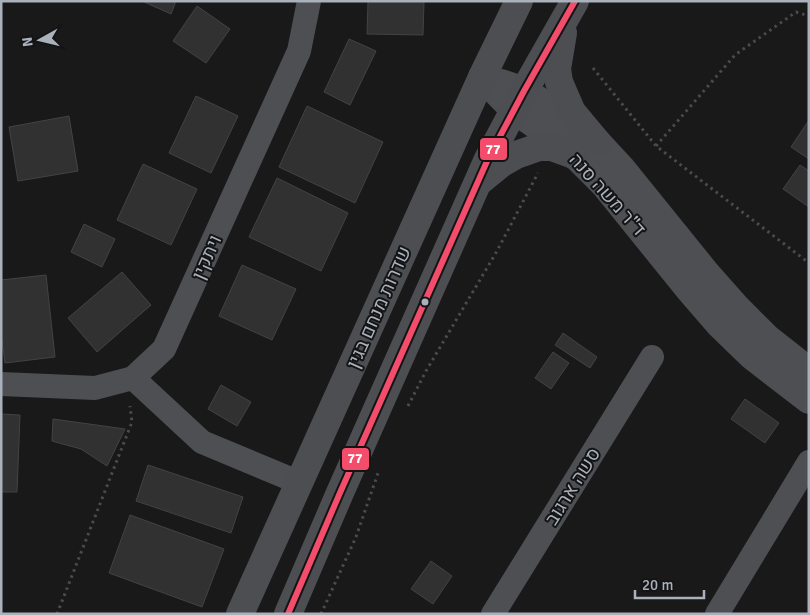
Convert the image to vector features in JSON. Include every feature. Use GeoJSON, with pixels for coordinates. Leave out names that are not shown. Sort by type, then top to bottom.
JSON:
{"type":"FeatureCollection","features":[{"type":"Feature","properties":{"kind":"main road","name":"שדרות מנחם בגין"},"geometry":{"type":"LineString","coordinates":[[240,614],[482,77],[519,1]]}},
{"type":"Feature","properties":{"kind":"main road"},"geometry":{"type":"LineString","coordinates":[[288,614],[477,183],[519,100],[571,8]]}},
{"type":"Feature","properties":{"kind":"main road"},"geometry":{"type":"LineString","coordinates":[[477,183],[502,163],[516,155],[539,147],[586,148],[559,82],[557,69],[560,49],[571,8]]}},
{"type":"Feature","properties":{"kind":"street","name":"ויתקין"},"geometry":{"type":"LineString","coordinates":[[1,384],[95,388],[130,379],[164,349],[299,51],[309,1]]}},
{"type":"Feature","properties":{"kind":"street","name":"ד\"ר משה סנה"},"geometry":{"type":"LineString","coordinates":[[482,77],[519,100],[556,139],[586,148],[604,184],[720,325],[752,356],[807,394]]}},
{"type":"Feature","properties":{"kind":"street","name":"סשה ארגוב"},"geometry":{"type":"LineString","coordinates":[[493,614],[652,357]]}},
{"type":"Feature","properties":{"kind":"street"},"geometry":{"type":"LineString","coordinates":[[130,379],[202,442],[298,482]]}},
{"type":"Feature","properties":{"kind":"street"},"geometry":{"type":"LineString","coordinates":[[717,614],[809,462]]}},
{"type":"Feature","properties":{"kind":"path"},"geometry":{"type":"LineString","coordinates":[[656,146],[735,55],[796,12],[809,16]]}},
{"type":"Feature","properties":{"kind":"path"},"geometry":{"type":"LineString","coordinates":[[593,68],[656,146],[809,262]]}},
{"type":"Feature","properties":{"kind":"path"},"geometry":{"type":"LineString","coordinates":[[408,406],[426,371],[497,251],[542,166]]}},
{"type":"Feature","properties":{"kind":"path"},"geometry":{"type":"LineString","coordinates":[[57,614],[132,422],[130,379]]}},
{"type":"Feature","properties":{"kind":"path"},"geometry":{"type":"LineString","coordinates":[[321,614],[356,537],[380,468]]}},
{"type":"Feature","properties":{"kind":"building"},"geometry":{"type":"Polygon","coordinates":[[[142,1],[176,1],[171,14],[142,1]]]}},
{"type":"Feature","properties":{"kind":"building"},"geometry":{"type":"Polygon","coordinates":[[[368,1],[424,1],[423,35],[367,34],[368,1]]]}},
{"type":"Feature","properties":{"kind":"building"},"geometry":{"type":"Polygon","coordinates":[[[197,6],[230,29],[206,63],[173,41],[197,6]]]}},
{"type":"Feature","properties":{"kind":"building"},"geometry":{"type":"Polygon","coordinates":[[[349,39],[376,51],[350,105],[324,92],[349,39]]]}},
{"type":"Feature","properties":{"kind":"building"},"geometry":{"type":"Polygon","coordinates":[[[196,96],[238,116],[211,173],[169,153],[196,96]]]}},
{"type":"Feature","properties":{"kind":"building"},"geometry":{"type":"Polygon","coordinates":[[[307,106],[383,142],[355,203],[279,167],[307,106]]]}},
{"type":"Feature","properties":{"kind":"building"},"geometry":{"type":"Polygon","coordinates":[[[69,116],[78,171],[18,181],[9,127],[69,116]]]}},
{"type":"Feature","properties":{"kind":"building"},"geometry":{"type":"Polygon","coordinates":[[[809,120],[809,159],[791,147],[809,120]]]}},
{"type":"Feature","properties":{"kind":"building"},"geometry":{"type":"Polygon","coordinates":[[[143,164],[197,189],[171,245],[117,220],[143,164]]]}},
{"type":"Feature","properties":{"kind":"building"},"geometry":{"type":"Polygon","coordinates":[[[800,165],[809,171],[809,207],[783,189],[800,165]]]}},
{"type":"Feature","properties":{"kind":"building"},"geometry":{"type":"Polygon","coordinates":[[[277,178],[348,213],[321,271],[249,237],[277,178]]]}},
{"type":"Feature","properties":{"kind":"building"},"geometry":{"type":"Polygon","coordinates":[[[84,224],[115,239],[102,267],[71,252],[84,224]]]}},
{"type":"Feature","properties":{"kind":"building"},"geometry":{"type":"Polygon","coordinates":[[[242,265],[296,289],[272,340],[219,316],[242,265]]]}},
{"type":"Feature","properties":{"kind":"building"},"geometry":{"type":"Polygon","coordinates":[[[122,272],[151,305],[97,352],[68,318],[122,272]]]}},
{"type":"Feature","properties":{"kind":"building"},"geometry":{"type":"Polygon","coordinates":[[[46,275],[55,357],[5,363],[1,333],[1,280],[46,275]]]}},
{"type":"Feature","properties":{"kind":"building"},"geometry":{"type":"Polygon","coordinates":[[[563,333],[597,357],[590,368],[555,345],[563,333]]]}},
{"type":"Feature","properties":{"kind":"building"},"geometry":{"type":"Polygon","coordinates":[[[553,352],[569,363],[551,389],[535,378],[553,352]]]}},
{"type":"Feature","properties":{"kind":"building"},"geometry":{"type":"Polygon","coordinates":[[[221,385],[251,402],[237,426],[208,409],[221,385]]]}},
{"type":"Feature","properties":{"kind":"building"},"geometry":{"type":"Polygon","coordinates":[[[745,399],[779,423],[765,443],[731,419],[745,399]]]}},
{"type":"Feature","properties":{"kind":"building"},"geometry":{"type":"Polygon","coordinates":[[[1,414],[20,415],[17,492],[1,492],[1,414]]]}},
{"type":"Feature","properties":{"kind":"building"},"geometry":{"type":"Polygon","coordinates":[[[53,419],[125,429],[107,466],[81,449],[52,441],[53,419]]]}},
{"type":"Feature","properties":{"kind":"building"},"geometry":{"type":"Polygon","coordinates":[[[148,465],[243,497],[231,533],[136,501],[148,465]]]}},
{"type":"Feature","properties":{"kind":"building"},"geometry":{"type":"Polygon","coordinates":[[[130,515],[224,549],[202,607],[109,573],[130,515]]]}},
{"type":"Feature","properties":{"kind":"building"},"geometry":{"type":"Polygon","coordinates":[[[431,561],[452,576],[433,604],[411,589],[431,561]]]}},
{"type":"Feature","properties":{"kind":"transit line","name":"77"},"geometry":{"type":"LineString","coordinates":[[288,614],[488,159],[575,1]]}}]}
